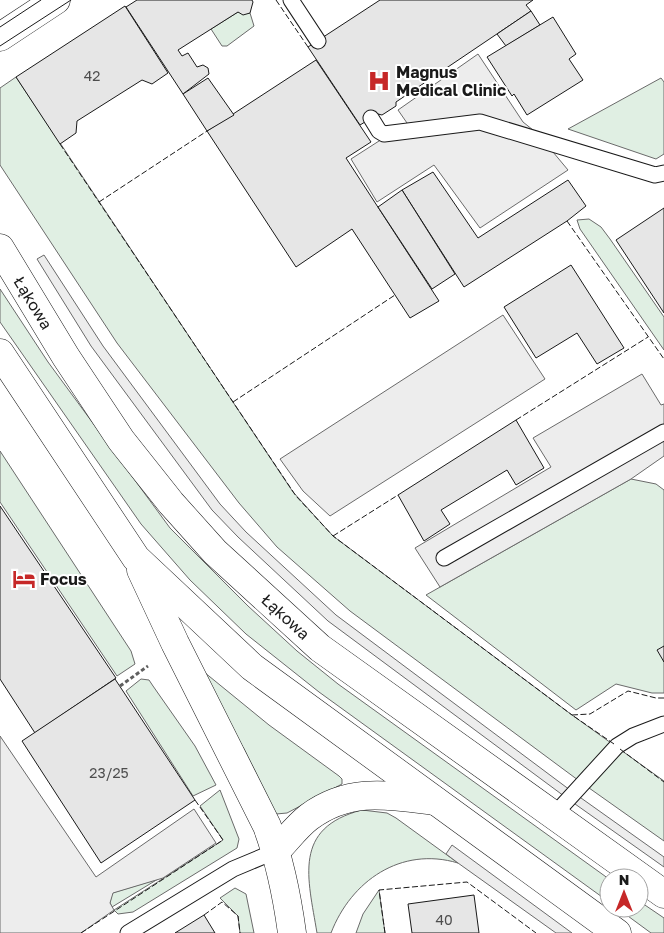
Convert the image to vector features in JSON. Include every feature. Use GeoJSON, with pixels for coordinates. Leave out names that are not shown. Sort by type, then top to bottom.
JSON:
{"type":"FeatureCollection","features":[{"type":"Feature","properties":{"kind":"street"},"geometry":{"type":"LineString","coordinates":[[0,37],[56,0]]}},
{"type":"Feature","properties":{"kind":"street","name":"Łąkowa"},"geometry":{"type":"LineString","coordinates":[[0,248],[66,357],[121,440],[171,503],[215,552],[320,648],[664,894]]}},
{"type":"Feature","properties":{"kind":"street"},"geometry":{"type":"LineString","coordinates":[[0,353],[136,558],[175,644],[267,826],[276,851],[286,890],[292,933]]}},
{"type":"Feature","properties":{"kind":"street"},"geometry":{"type":"LineString","coordinates":[[136,558],[252,667],[617,933]]}},
{"type":"Feature","properties":{"kind":"street"},"geometry":{"type":"LineString","coordinates":[[276,851],[307,818],[341,800],[379,794],[438,801]]}},
{"type":"Feature","properties":{"kind":"lane"},"geometry":{"type":"LineString","coordinates":[[290,0],[318,40]]}},
{"type":"Feature","properties":{"kind":"lane"},"geometry":{"type":"LineString","coordinates":[[371,118],[379,131],[384,134],[480,122],[655,174],[664,172]]}},
{"type":"Feature","properties":{"kind":"lane"},"geometry":{"type":"LineString","coordinates":[[444,558],[664,432]]}},
{"type":"Feature","properties":{"kind":"lane"},"geometry":{"type":"LineString","coordinates":[[553,816],[616,746],[633,736],[664,724]]}},
{"type":"Feature","properties":{"kind":"lane"},"geometry":{"type":"LineString","coordinates":[[128,933],[233,869],[276,851]]}},
{"type":"Feature","properties":{"kind":"path"},"geometry":{"type":"LineString","coordinates":[[120,686],[148,666]]}},
{"type":"Feature","properties":{"kind":"green space"},"geometry":{"type":"Polygon","coordinates":[[[238,12],[250,13],[254,26],[227,46],[222,46],[211,29],[238,12]]]}},
{"type":"Feature","properties":{"kind":"green space"},"geometry":{"type":"Polygon","coordinates":[[[16,77],[293,492],[333,536],[572,715],[664,781],[664,841],[582,783],[350,611],[277,547],[239,503],[117,343],[0,165],[0,88],[16,77]]]}},
{"type":"Feature","properties":{"kind":"green space"},"geometry":{"type":"Polygon","coordinates":[[[661,78],[664,82],[664,154],[656,159],[568,129],[661,78]]]}},
{"type":"Feature","properties":{"kind":"green space"},"geometry":{"type":"Polygon","coordinates":[[[589,219],[601,227],[664,317],[664,350],[580,229],[577,220],[589,219]]]}},
{"type":"Feature","properties":{"kind":"green space"},"geometry":{"type":"Polygon","coordinates":[[[0,289],[48,362],[170,528],[248,606],[297,651],[338,684],[599,872],[599,895],[319,692],[246,634],[190,580],[141,524],[0,322],[0,289]]]}},
{"type":"Feature","properties":{"kind":"green space"},"geometry":{"type":"Polygon","coordinates":[[[0,451],[131,651],[135,664],[117,676],[0,502],[0,451]]]}},
{"type":"Feature","properties":{"kind":"green space"},"geometry":{"type":"Polygon","coordinates":[[[631,479],[656,484],[664,490],[664,693],[652,693],[616,684],[576,710],[426,595],[631,479]]]}},
{"type":"Feature","properties":{"kind":"green space"},"geometry":{"type":"Polygon","coordinates":[[[204,672],[269,725],[339,776],[342,779],[342,784],[287,813],[276,814],[244,749],[200,676],[204,672]]]}},
{"type":"Feature","properties":{"kind":"green space"},"geometry":{"type":"Polygon","coordinates":[[[141,679],[149,680],[195,746],[216,785],[193,796],[126,691],[141,679]]]}},
{"type":"Feature","properties":{"kind":"green space"},"geometry":{"type":"Polygon","coordinates":[[[220,790],[239,839],[237,848],[133,912],[118,914],[114,910],[223,840],[200,806],[220,790]]]}},
{"type":"Feature","properties":{"kind":"green space"},"geometry":{"type":"Polygon","coordinates":[[[362,810],[387,813],[458,863],[437,859],[417,859],[398,864],[381,872],[351,898],[340,914],[331,933],[317,933],[309,875],[310,858],[315,842],[324,829],[340,818],[362,810]]]}},
{"type":"Feature","properties":{"kind":"green space"},"geometry":{"type":"Polygon","coordinates":[[[158,879],[112,907],[110,903],[112,893],[158,879]]]}},
{"type":"Feature","properties":{"kind":"green space"},"geometry":{"type":"Polygon","coordinates":[[[235,888],[246,894],[254,933],[240,933],[238,916],[220,898],[235,888]]]}},
{"type":"Feature","properties":{"kind":"green space"},"geometry":{"type":"Polygon","coordinates":[[[379,890],[385,933],[356,933],[363,914],[379,890]]]}},
{"type":"Feature","properties":{"kind":"green space"},"geometry":{"type":"Polygon","coordinates":[[[649,908],[664,918],[664,933],[651,933],[631,918],[649,918],[649,908]]]}},
{"type":"Feature","properties":{"kind":"shaded area"},"geometry":{"type":"Polygon","coordinates":[[[478,54],[523,122],[538,134],[568,170],[480,228],[434,165],[377,202],[351,159],[407,123],[398,110],[478,54]]]}},
{"type":"Feature","properties":{"kind":"shaded area"},"geometry":{"type":"Polygon","coordinates":[[[44,255],[103,346],[220,504],[246,532],[336,615],[574,793],[664,857],[664,867],[568,799],[328,621],[238,537],[212,510],[91,346],[37,259],[44,255]]]}},
{"type":"Feature","properties":{"kind":"shaded area"},"geometry":{"type":"Polygon","coordinates":[[[503,315],[545,379],[330,516],[303,491],[280,459],[503,315]]]}},
{"type":"Feature","properties":{"kind":"shaded area"},"geometry":{"type":"Polygon","coordinates":[[[642,374],[661,405],[664,404],[664,456],[631,479],[440,587],[415,548],[551,467],[533,438],[642,374]]]}},
{"type":"Feature","properties":{"kind":"shaded area"},"geometry":{"type":"Polygon","coordinates":[[[0,736],[96,877],[194,809],[216,843],[163,878],[113,893],[110,903],[114,910],[81,933],[0,933],[0,736]]]}},
{"type":"Feature","properties":{"kind":"shaded area"},"geometry":{"type":"Polygon","coordinates":[[[452,845],[572,933],[556,933],[458,863],[446,854],[452,845]]]}},
{"type":"Feature","properties":{"kind":"building"},"geometry":{"type":"Polygon","coordinates":[[[137,0],[252,0],[253,2],[250,13],[243,15],[238,12],[178,50],[182,56],[188,53],[197,67],[203,65],[208,68],[209,74],[183,94],[126,7],[137,0]]]}},
{"type":"Feature","properties":{"kind":"building","name":"Magnus Medical Clinic"},"geometry":{"type":"Polygon","coordinates":[[[380,0],[533,0],[526,5],[531,11],[396,102],[396,106],[360,125],[308,47],[380,0]]]}},
{"type":"Feature","properties":{"kind":"building"},"geometry":{"type":"Polygon","coordinates":[[[125,6],[168,73],[152,84],[142,80],[77,121],[76,133],[60,144],[16,77],[125,6]]]}},
{"type":"Feature","properties":{"kind":"building"},"geometry":{"type":"Polygon","coordinates":[[[531,11],[540,25],[506,46],[497,34],[531,11]]]}},
{"type":"Feature","properties":{"kind":"building"},"geometry":{"type":"Polygon","coordinates":[[[553,17],[576,54],[569,59],[583,80],[527,115],[514,94],[512,96],[487,57],[553,17]]]}},
{"type":"Feature","properties":{"kind":"building"},"geometry":{"type":"Polygon","coordinates":[[[316,60],[371,142],[346,158],[439,301],[410,318],[352,229],[296,267],[207,131],[316,60]]]}},
{"type":"Feature","properties":{"kind":"building"},"geometry":{"type":"Polygon","coordinates":[[[208,78],[234,115],[207,131],[183,94],[208,78]]]}},
{"type":"Feature","properties":{"kind":"building"},"geometry":{"type":"Polygon","coordinates":[[[433,172],[478,238],[568,180],[586,206],[567,221],[464,287],[402,190],[433,172]]]}},
{"type":"Feature","properties":{"kind":"building"},"geometry":{"type":"Polygon","coordinates":[[[402,190],[455,274],[432,289],[378,207],[402,190]]]}},
{"type":"Feature","properties":{"kind":"building"},"geometry":{"type":"Polygon","coordinates":[[[664,208],[664,313],[616,240],[664,208]]]}},
{"type":"Feature","properties":{"kind":"building"},"geometry":{"type":"Polygon","coordinates":[[[571,265],[624,348],[597,364],[577,333],[536,358],[504,307],[571,265]]]}},
{"type":"Feature","properties":{"kind":"building"},"geometry":{"type":"Polygon","coordinates":[[[516,420],[544,468],[516,485],[507,470],[441,510],[450,524],[424,541],[398,495],[516,420]]]}},
{"type":"Feature","properties":{"kind":"building","name":"Focus"},"geometry":{"type":"Polygon","coordinates":[[[0,506],[116,678],[35,733],[0,679],[0,506]]]}},
{"type":"Feature","properties":{"kind":"building"},"geometry":{"type":"Polygon","coordinates":[[[664,646],[664,662],[657,650],[664,646]]]}},
{"type":"Feature","properties":{"kind":"building"},"geometry":{"type":"Polygon","coordinates":[[[115,679],[195,800],[101,863],[22,741],[115,679]]]}},
{"type":"Feature","properties":{"kind":"building"},"geometry":{"type":"Polygon","coordinates":[[[474,895],[479,933],[412,933],[408,904],[474,895]]]}},
{"type":"Feature","properties":{"kind":"building"},"geometry":{"type":"Polygon","coordinates":[[[204,915],[215,933],[175,933],[204,915]]]}},
{"type":"Feature","properties":{"kind":"tram line"},"geometry":{"type":"LineString","coordinates":[[0,27],[41,0]]}},
{"type":"Feature","properties":{"kind":"tram line"},"geometry":{"type":"LineString","coordinates":[[0,46],[71,0]]}},
{"type":"Feature","properties":{"kind":"fence"},"geometry":{"type":"LineString","coordinates":[[276,0],[308,47]]}},
{"type":"Feature","properties":{"kind":"fence"},"geometry":{"type":"LineString","coordinates":[[99,202],[207,131]]}},
{"type":"Feature","properties":{"kind":"fence"},"geometry":{"type":"LineString","coordinates":[[60,144],[296,496],[333,536],[572,715]]}},
{"type":"Feature","properties":{"kind":"fence"},"geometry":{"type":"LineString","coordinates":[[567,221],[664,359]]}},
{"type":"Feature","properties":{"kind":"fence"},"geometry":{"type":"LineString","coordinates":[[233,402],[395,295]]}},
{"type":"Feature","properties":{"kind":"fence"},"geometry":{"type":"LineString","coordinates":[[516,420],[648,337]]}},
{"type":"Feature","properties":{"kind":"fence"},"geometry":{"type":"LineString","coordinates":[[333,536],[398,495]]}},
{"type":"Feature","properties":{"kind":"fence"},"geometry":{"type":"LineString","coordinates":[[614,744],[572,715],[590,714],[628,691],[656,698],[664,698]]}},
{"type":"Feature","properties":{"kind":"fence"},"geometry":{"type":"LineString","coordinates":[[620,749],[664,782]]}},
{"type":"Feature","properties":{"kind":"fence"},"geometry":{"type":"LineString","coordinates":[[81,933],[223,840],[195,800]]}},
{"type":"Feature","properties":{"kind":"fence"},"geometry":{"type":"LineString","coordinates":[[385,933],[379,890],[467,882],[536,933]]}},
{"type":"Feature","properties":{"kind":"fence"},"geometry":{"type":"LineString","coordinates":[[204,915],[222,902],[238,916],[240,933]]}},
{"type":"Feature","properties":{"kind":"place","name":"Magnus Medical Clinic"},"geometry":{"type":"Point","coordinates":[379,81]}},
{"type":"Feature","properties":{"kind":"place","name":"Focus"},"geometry":{"type":"Point","coordinates":[24,579]}}]}
